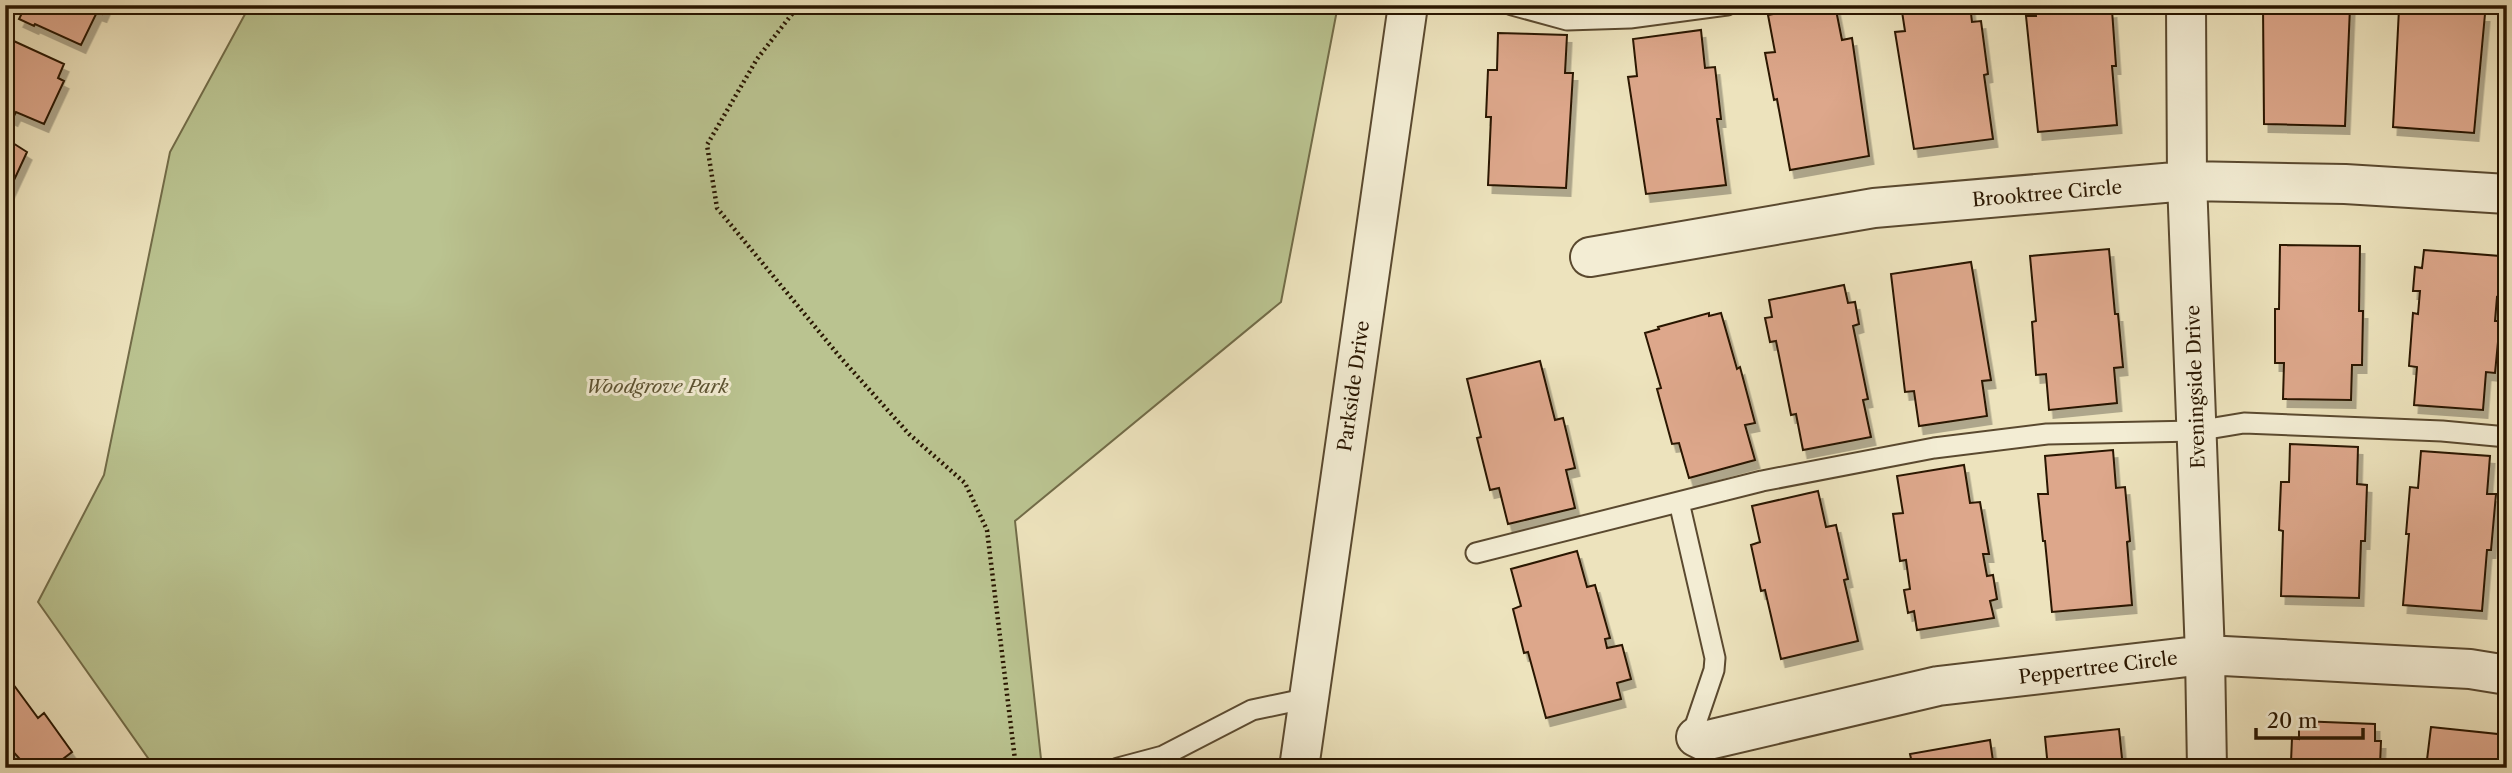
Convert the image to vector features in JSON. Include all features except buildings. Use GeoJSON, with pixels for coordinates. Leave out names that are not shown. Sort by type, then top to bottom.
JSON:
{"type":"FeatureCollection","features":[{"type":"Feature","properties":{"kind":"street","name":"Parkside Drive"},"geometry":{"type":"LineString","coordinates":[[1299,768],[1408,5]]}},
{"type":"Feature","properties":{"kind":"street","name":"Eveningside Drive"},"geometry":{"type":"LineString","coordinates":[[2186,5],[2187,181],[2207,768]]}},
{"type":"Feature","properties":{"kind":"street","name":"Brooktree Circle"},"geometry":{"type":"LineString","coordinates":[[1590,257],[1874,208],[2187,181],[2345,184],[2507,194]]}},
{"type":"Feature","properties":{"kind":"street","name":"Peppertree Circle"},"geometry":{"type":"LineString","coordinates":[[1696,737],[1704,741],[1938,686],[2205,655],[2470,669],[2507,675]]}},
{"type":"Feature","properties":{"kind":"lane"},"geometry":{"type":"LineString","coordinates":[[1512,5],[1567,20],[1630,18],[1727,5]]}},
{"type":"Feature","properties":{"kind":"lane"},"geometry":{"type":"LineString","coordinates":[[1476,553],[1762,481],[1934,448],[2047,433],[2196,430],[2257,423],[2442,431],[2507,437]]}},
{"type":"Feature","properties":{"kind":"lane"},"geometry":{"type":"LineString","coordinates":[[1679,502],[1715,658],[1714,670],[1694,729],[1696,737]]}},
{"type":"Feature","properties":{"kind":"lane"},"geometry":{"type":"LineString","coordinates":[[1118,768],[1163,756],[1252,710],[1308,698]]}},
{"type":"Feature","properties":{"kind":"path"},"geometry":{"type":"LineString","coordinates":[[799,5],[757,59],[707,145],[717,208],[840,358],[900,425],[965,483],[987,530],[1016,768]]}},
{"type":"Feature","properties":{"kind":"green space","name":"Woodgrove Park"},"geometry":{"type":"Polygon","coordinates":[[[250,5],[1338,5],[1281,302],[1015,521],[1042,768],[155,768],[38,602],[104,475],[170,152],[250,5]]]}}]}
